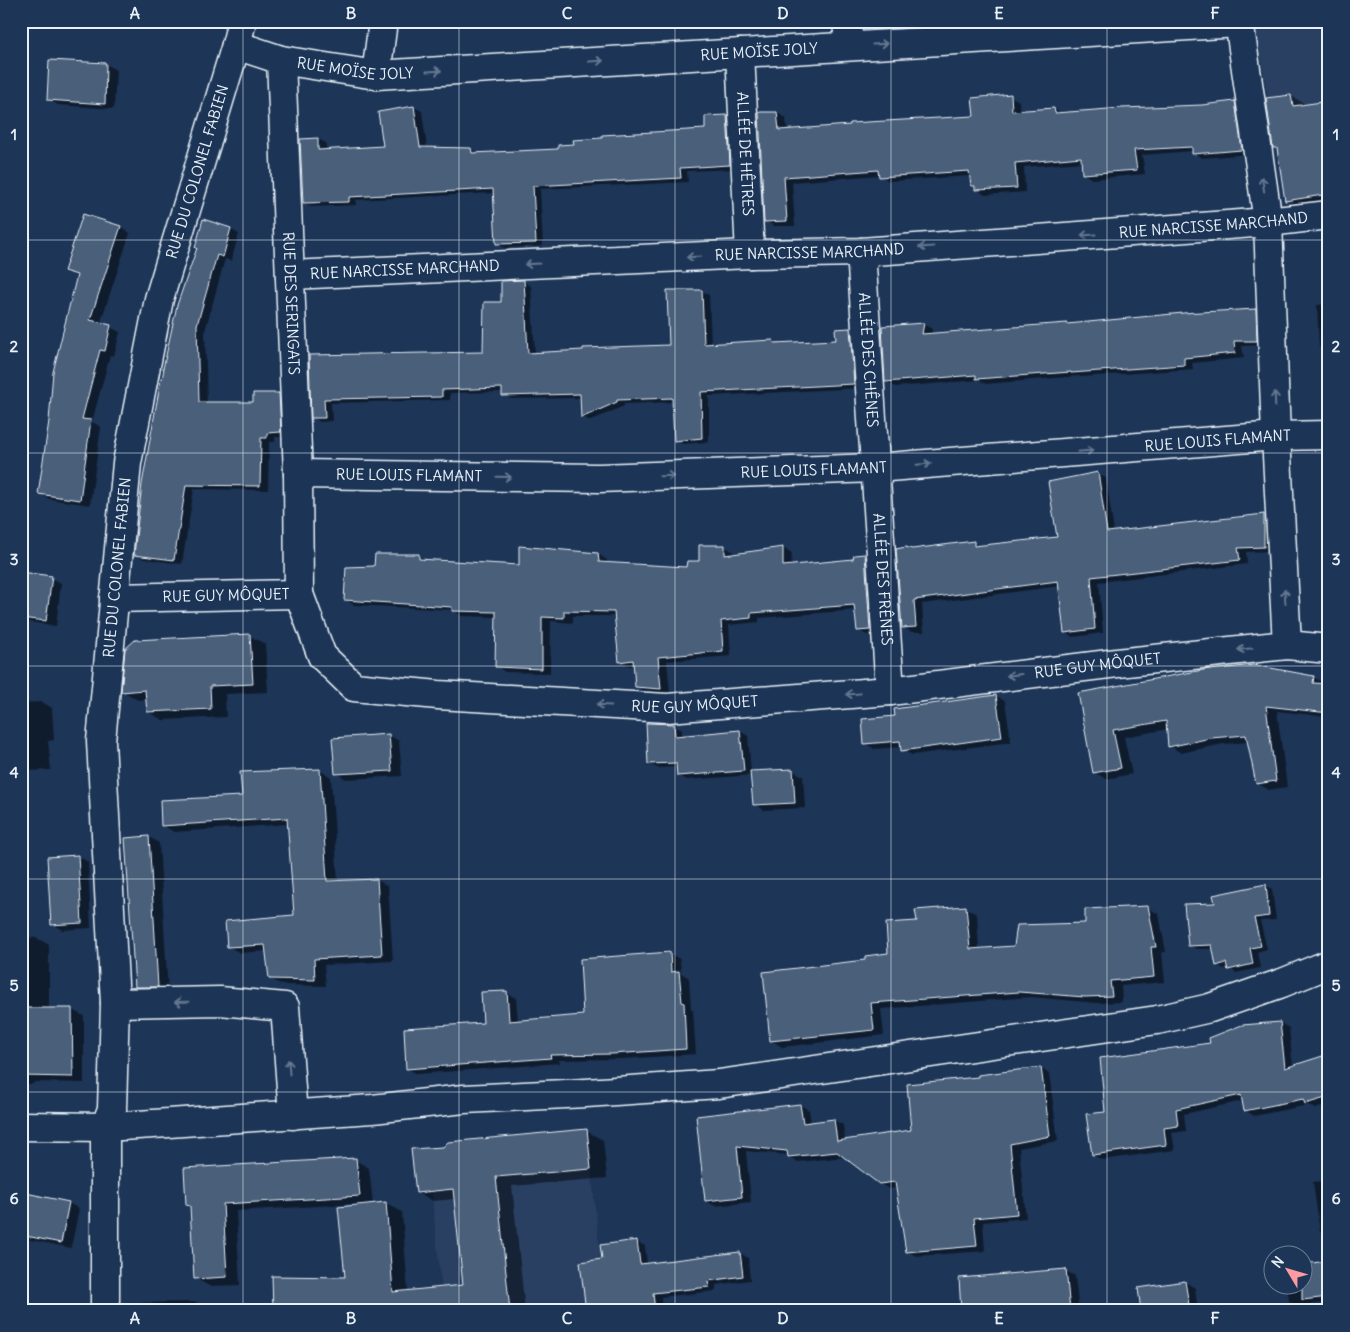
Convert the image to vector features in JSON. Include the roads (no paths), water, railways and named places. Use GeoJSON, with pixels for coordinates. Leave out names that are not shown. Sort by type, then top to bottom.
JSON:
{"type":"FeatureCollection","features":[{"type":"Feature","properties":{"kind":"street"},"geometry":{"type":"LineString","coordinates":[[376,75],[383,21]]}},
{"type":"Feature","properties":{"kind":"street"},"geometry":{"type":"LineString","coordinates":[[1239,22],[1268,222],[1276,436],[1288,644]]}},
{"type":"Feature","properties":{"kind":"street","name":"RUE MOÏSE JOLY"},"geometry":{"type":"LineString","coordinates":[[281,60],[376,75],[740,53],[848,34],[1239,22]]}},
{"type":"Feature","properties":{"kind":"street"},"geometry":{"type":"LineString","coordinates":[[239,33],[281,60]]}},
{"type":"Feature","properties":{"kind":"street","name":"RUE DU COLONEL FABIEN"},"geometry":{"type":"LineString","coordinates":[[105,1311],[105,1127],[112,1108],[115,1003],[101,741],[127,463],[159,299],[239,33]]}},
{"type":"Feature","properties":{"kind":"street","name":"ALLÉE DE HÊTRES"},"geometry":{"type":"LineString","coordinates":[[740,53],[750,254]]}},
{"type":"Feature","properties":{"kind":"street","name":"RUE DES SERINGATS"},"geometry":{"type":"LineString","coordinates":[[281,60],[298,474],[299,594]]}},
{"type":"Feature","properties":{"kind":"street","name":"RUE NARCISSE MARCHAND"},"geometry":{"type":"LineString","coordinates":[[290,275],[750,254],[861,252],[1268,222],[1329,214]]}},
{"type":"Feature","properties":{"kind":"street","name":"ALLÉE DES CHÊNES"},"geometry":{"type":"LineString","coordinates":[[861,252],[876,468]]}},
{"type":"Feature","properties":{"kind":"street","name":"RUE LOUIS FLAMANT"},"geometry":{"type":"LineString","coordinates":[[298,474],[599,478],[876,468],[1276,436],[1329,435]]}},
{"type":"Feature","properties":{"kind":"street","name":"ALLÉE DES FRÊNES"},"geometry":{"type":"LineString","coordinates":[[876,468],[890,691]]}},
{"type":"Feature","properties":{"kind":"street","name":"RUE GUY MÔQUET"},"geometry":{"type":"LineString","coordinates":[[114,598],[299,594],[322,656],[354,686],[438,695],[667,708],[890,691],[1288,644],[1329,649]]}},
{"type":"Feature","properties":{"kind":"street"},"geometry":{"type":"LineString","coordinates":[[21,1126],[105,1127],[372,1109],[464,1099],[719,1084],[1157,1020],[1210,1008],[1282,983],[1329,964]]}},
{"type":"Feature","properties":{"kind":"street"},"geometry":{"type":"LineString","coordinates":[[115,1003],[220,1001],[285,1008],[293,1115]]}}]}
